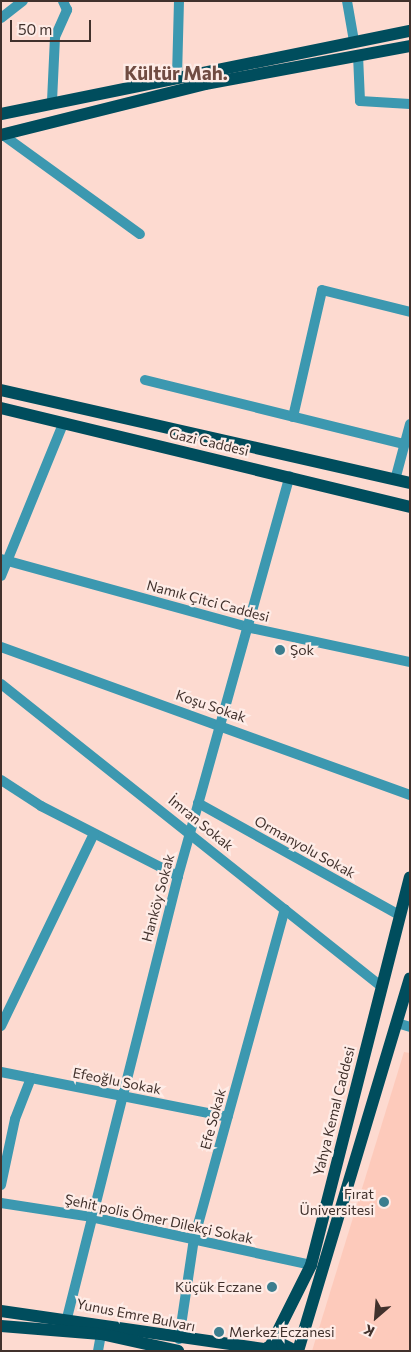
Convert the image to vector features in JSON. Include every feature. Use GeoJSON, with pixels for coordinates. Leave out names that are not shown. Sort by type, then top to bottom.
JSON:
{"type":"FeatureCollection","features":[{"type":"Feature","properties":{"kind":"main road"},"geometry":{"type":"LineString","coordinates":[[1,114],[52,101],[410,31]]}},
{"type":"Feature","properties":{"kind":"main road"},"geometry":{"type":"LineString","coordinates":[[2,135],[205,84],[410,46]]}},
{"type":"Feature","properties":{"kind":"main road","name":"Gazi Caddesi"},"geometry":{"type":"LineString","coordinates":[[1,390],[410,483]]}},
{"type":"Feature","properties":{"kind":"main road","name":"Gazi Caddesi"},"geometry":{"type":"LineString","coordinates":[[1,408],[290,476],[410,507]]}},
{"type":"Feature","properties":{"kind":"main road","name":"Yahya Kemal Caddesi"},"geometry":{"type":"LineString","coordinates":[[267,1348],[311,1265],[410,877]]}},
{"type":"Feature","properties":{"kind":"main road"},"geometry":{"type":"LineString","coordinates":[[297,1351],[397,1023],[405,1008],[410,978]]}},
{"type":"Feature","properties":{"kind":"main road","name":"Yunus Emre Bulvarı"},"geometry":{"type":"LineString","coordinates":[[1,1311],[178,1345]]}},
{"type":"Feature","properties":{"kind":"main road","name":"Yunus Emre Bulvarı"},"geometry":{"type":"LineString","coordinates":[[1,1326],[66,1324],[101,1334],[178,1345],[267,1348],[282,1344],[297,1351]]}},
{"type":"Feature","properties":{"kind":"street"},"geometry":{"type":"LineString","coordinates":[[1,18],[22,1]]}},
{"type":"Feature","properties":{"kind":"street"},"geometry":{"type":"LineString","coordinates":[[52,101],[55,37],[67,10],[63,1]]}},
{"type":"Feature","properties":{"kind":"street"},"geometry":{"type":"LineString","coordinates":[[177,77],[179,1]]}},
{"type":"Feature","properties":{"kind":"street"},"geometry":{"type":"LineString","coordinates":[[346,1],[354,41]]}},
{"type":"Feature","properties":{"kind":"street"},"geometry":{"type":"LineString","coordinates":[[358,55],[360,101],[410,104]]}},
{"type":"Feature","properties":{"kind":"street"},"geometry":{"type":"LineString","coordinates":[[2,135],[140,234]]}},
{"type":"Feature","properties":{"kind":"street"},"geometry":{"type":"LineString","coordinates":[[293,417],[322,290],[410,312]]}},
{"type":"Feature","properties":{"kind":"street"},"geometry":{"type":"LineString","coordinates":[[145,380],[404,444]]}},
{"type":"Feature","properties":{"kind":"street"},"geometry":{"type":"LineString","coordinates":[[1,576],[4,560],[63,424]]}},
{"type":"Feature","properties":{"kind":"street"},"geometry":{"type":"LineString","coordinates":[[395,480],[410,424]]}},
{"type":"Feature","properties":{"kind":"street","name":"Hanköy Sokak"},"geometry":{"type":"LineString","coordinates":[[66,1324],[121,1095],[178,876],[220,724],[251,628],[290,476]]}},
{"type":"Feature","properties":{"kind":"street","name":"Namık Çitci Caddesi"},"geometry":{"type":"LineString","coordinates":[[4,560],[251,628],[410,662]]}},
{"type":"Feature","properties":{"kind":"street","name":"Koşu Sokak"},"geometry":{"type":"LineString","coordinates":[[1,647],[220,724],[410,795]]}},
{"type":"Feature","properties":{"kind":"street","name":"İmran Sokak"},"geometry":{"type":"LineString","coordinates":[[1,684],[190,831],[381,986]]}},
{"type":"Feature","properties":{"kind":"street"},"geometry":{"type":"LineString","coordinates":[[1,780],[94,834],[178,876]]}},
{"type":"Feature","properties":{"kind":"street","name":"Ormanyolu Sokak"},"geometry":{"type":"LineString","coordinates":[[198,802],[399,915]]}},
{"type":"Feature","properties":{"kind":"street"},"geometry":{"type":"LineString","coordinates":[[1,1026],[94,834]]}},
{"type":"Feature","properties":{"kind":"street","name":"Efe Sokak"},"geometry":{"type":"LineString","coordinates":[[178,1345],[194,1239],[285,908]]}},
{"type":"Feature","properties":{"kind":"street"},"geometry":{"type":"LineString","coordinates":[[397,1023],[410,1027]]}},
{"type":"Feature","properties":{"kind":"street","name":"Efeoğlu Sokak"},"geometry":{"type":"LineString","coordinates":[[1,1072],[228,1117]]}},
{"type":"Feature","properties":{"kind":"street"},"geometry":{"type":"LineString","coordinates":[[1,1185],[13,1127],[31,1078]]}},
{"type":"Feature","properties":{"kind":"street","name":"Şehit polis Ömer Dilekçi Sokak"},"geometry":{"type":"LineString","coordinates":[[1,1203],[91,1217],[311,1265]]}},
{"type":"Feature","properties":{"kind":"street"},"geometry":{"type":"LineString","coordinates":[[98,1351],[101,1334]]}},
{"type":"Feature","properties":{"kind":"shaded area","name":"Fırat Üniversitesi"},"geometry":{"type":"Polygon","coordinates":[[[404,1052],[410,1053],[410,1351],[312,1351],[404,1052]]]}},
{"type":"Feature","properties":{"kind":"place","name":"Şok"},"geometry":{"type":"Point","coordinates":[280,650]}},
{"type":"Feature","properties":{"kind":"place","name":"Fırat Üniversitesi"},"geometry":{"type":"Point","coordinates":[384,1202]}},
{"type":"Feature","properties":{"kind":"place","name":"Küçük Eczane"},"geometry":{"type":"Point","coordinates":[272,1287]}},
{"type":"Feature","properties":{"kind":"place","name":"Merkez Eczanesi"},"geometry":{"type":"Point","coordinates":[219,1332]}},
{"type":"Feature","properties":{"kind":"district","name":"Kültür Mah."},"geometry":{"type":"Point","coordinates":[176,73]}}]}
